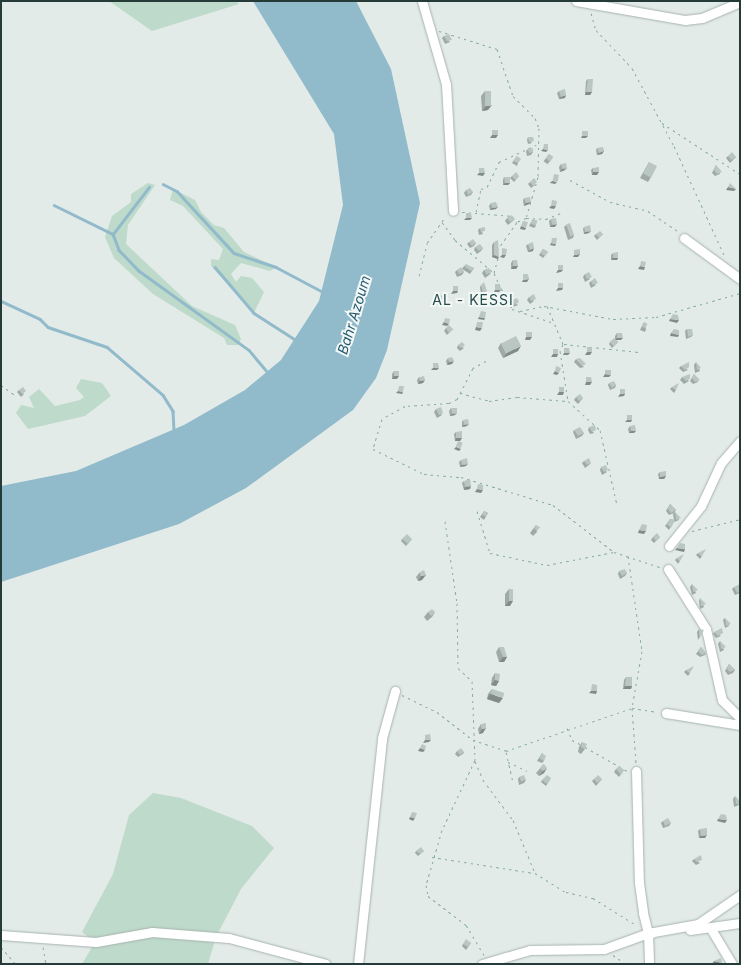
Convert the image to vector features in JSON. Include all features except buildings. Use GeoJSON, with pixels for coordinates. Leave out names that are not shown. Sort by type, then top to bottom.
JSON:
{"type":"FeatureCollection","features":[{"type":"Feature","properties":{"kind":"street"},"geometry":{"type":"LineString","coordinates":[[422,1],[446,84],[453,211]]}},
{"type":"Feature","properties":{"kind":"street"},"geometry":{"type":"LineString","coordinates":[[579,2],[686,20],[702,18],[740,2]]}},
{"type":"Feature","properties":{"kind":"street"},"geometry":{"type":"LineString","coordinates":[[684,238],[736,276]]}},
{"type":"Feature","properties":{"kind":"street"},"geometry":{"type":"LineString","coordinates":[[669,546],[680,535],[701,506],[721,463],[740,441]]}},
{"type":"Feature","properties":{"kind":"street"},"geometry":{"type":"LineString","coordinates":[[668,569],[706,629],[722,700],[740,718]]}},
{"type":"Feature","properties":{"kind":"street"},"geometry":{"type":"LineString","coordinates":[[358,964],[382,738],[395,691]]}},
{"type":"Feature","properties":{"kind":"street"},"geometry":{"type":"LineString","coordinates":[[666,714],[740,726]]}},
{"type":"Feature","properties":{"kind":"street"},"geometry":{"type":"LineString","coordinates":[[636,771],[638,864],[648,933],[649,964]]}},
{"type":"Feature","properties":{"kind":"street"},"geometry":{"type":"LineString","coordinates":[[485,962],[530,950],[604,949],[648,933],[698,924],[740,895]]}},
{"type":"Feature","properties":{"kind":"street"},"geometry":{"type":"LineString","coordinates":[[648,933],[711,929],[740,923]]}},
{"type":"Feature","properties":{"kind":"street"},"geometry":{"type":"LineString","coordinates":[[711,929],[732,964]]}},
{"type":"Feature","properties":{"kind":"street"},"geometry":{"type":"LineString","coordinates":[[1,935],[96,942],[152,932],[229,938],[326,964]]}},
{"type":"Feature","properties":{"kind":"path"},"geometry":{"type":"LineString","coordinates":[[579,2],[596,30],[632,68],[662,123],[736,276]]}},
{"type":"Feature","properties":{"kind":"path"},"geometry":{"type":"LineString","coordinates":[[428,24],[497,49],[513,96],[535,118],[538,177],[526,218]]}},
{"type":"Feature","properties":{"kind":"path"},"geometry":{"type":"LineString","coordinates":[[662,123],[690,137],[740,174]]}},
{"type":"Feature","properties":{"kind":"path"},"geometry":{"type":"LineString","coordinates":[[476,213],[481,189],[487,187],[499,162],[536,145]]}},
{"type":"Feature","properties":{"kind":"path"},"geometry":{"type":"LineString","coordinates":[[570,180],[610,202],[648,211],[672,224],[684,238]]}},
{"type":"Feature","properties":{"kind":"path"},"geometry":{"type":"LineString","coordinates":[[419,276],[427,243],[442,220],[453,211],[512,216],[517,222]]}},
{"type":"Feature","properties":{"kind":"path"},"geometry":{"type":"LineString","coordinates":[[494,274],[498,248],[517,222],[526,218],[546,218],[563,212]]}},
{"type":"Feature","properties":{"kind":"path"},"geometry":{"type":"LineString","coordinates":[[442,220],[455,240],[494,274],[508,305],[519,311],[551,322]]}},
{"type":"Feature","properties":{"kind":"path"},"geometry":{"type":"LineString","coordinates":[[519,311],[547,306],[613,320],[656,317],[740,293]]}},
{"type":"Feature","properties":{"kind":"path"},"geometry":{"type":"LineString","coordinates":[[547,306],[551,322],[563,344]]}},
{"type":"Feature","properties":{"kind":"path"},"geometry":{"type":"LineString","coordinates":[[563,344],[639,352]]}},
{"type":"Feature","properties":{"kind":"path"},"geometry":{"type":"LineString","coordinates":[[563,344],[560,351],[568,401]]}},
{"type":"Feature","properties":{"kind":"path"},"geometry":{"type":"LineString","coordinates":[[486,361],[473,368],[460,393],[449,403],[405,406],[382,419],[373,449],[424,474],[462,477],[559,510],[614,552],[668,569]]}},
{"type":"Feature","properties":{"kind":"path"},"geometry":{"type":"LineString","coordinates":[[1,385],[16,396]]}},
{"type":"Feature","properties":{"kind":"path"},"geometry":{"type":"LineString","coordinates":[[460,393],[489,401],[517,397],[568,401],[600,430],[617,505]]}},
{"type":"Feature","properties":{"kind":"path"},"geometry":{"type":"LineString","coordinates":[[477,511],[490,554],[547,565],[614,552]]}},
{"type":"Feature","properties":{"kind":"path"},"geometry":{"type":"LineString","coordinates":[[680,535],[740,519]]}},
{"type":"Feature","properties":{"kind":"path"},"geometry":{"type":"LineString","coordinates":[[445,521],[457,603],[458,668],[472,681],[475,760],[483,780],[513,820],[535,873]]}},
{"type":"Feature","properties":{"kind":"path"},"geometry":{"type":"LineString","coordinates":[[567,728],[572,740],[628,772],[636,771],[637,729],[632,708],[642,651],[628,556]]}},
{"type":"Feature","properties":{"kind":"path"},"geometry":{"type":"LineString","coordinates":[[395,691],[437,712],[473,740],[506,751],[567,728],[632,708],[666,714]]}},
{"type":"Feature","properties":{"kind":"path"},"geometry":{"type":"LineString","coordinates":[[506,751],[513,783]]}},
{"type":"Feature","properties":{"kind":"path"},"geometry":{"type":"LineString","coordinates":[[475,760],[432,857],[428,896],[466,925],[485,962]]}},
{"type":"Feature","properties":{"kind":"path"},"geometry":{"type":"LineString","coordinates":[[507,761],[527,771]]}},
{"type":"Feature","properties":{"kind":"path"},"geometry":{"type":"LineString","coordinates":[[432,857],[535,873],[566,892],[593,898],[648,933]]}},
{"type":"Feature","properties":{"kind":"path"},"geometry":{"type":"LineString","coordinates":[[41,938],[46,964]]}},
{"type":"Feature","properties":{"kind":"path"},"geometry":{"type":"LineString","coordinates":[[1,947],[16,964]]}},
{"type":"Feature","properties":{"kind":"path"},"geometry":{"type":"LineString","coordinates":[[604,949],[626,964]]}},
{"type":"Feature","properties":{"kind":"path"},"geometry":{"type":"LineString","coordinates":[[11,964],[13,960]]}},
{"type":"Feature","properties":{"kind":"green space"},"geometry":{"type":"Polygon","coordinates":[[[109,1],[236,1],[239,4],[152,31],[109,1]]]}},
{"type":"Feature","properties":{"kind":"green space"},"geometry":{"type":"Polygon","coordinates":[[[148,183],[155,185],[128,225],[126,244],[192,306],[235,325],[241,339],[238,345],[227,345],[224,338],[153,294],[114,258],[105,237],[112,216],[131,202],[131,194],[148,183]]]}},
{"type":"Feature","properties":{"kind":"green space"},"geometry":{"type":"Polygon","coordinates":[[[173,189],[195,200],[201,212],[214,225],[224,228],[244,252],[276,267],[270,271],[241,263],[231,274],[236,282],[241,276],[252,278],[264,292],[254,313],[211,266],[211,259],[219,260],[223,249],[183,206],[170,200],[173,189]]]}},
{"type":"Feature","properties":{"kind":"green space"},"geometry":{"type":"Polygon","coordinates":[[[81,379],[102,383],[111,396],[85,416],[28,429],[16,413],[21,405],[34,408],[29,397],[39,389],[55,406],[80,400],[84,397],[76,388],[81,379]]]}},
{"type":"Feature","properties":{"kind":"green space"},"geometry":{"type":"Polygon","coordinates":[[[153,793],[181,798],[252,826],[274,848],[241,889],[216,937],[208,964],[82,964],[95,942],[82,932],[113,874],[129,815],[153,793]]]}},
{"type":"Feature","properties":{"kind":"water","name":"Bahr Azoum"},"geometry":{"type":"Polygon","coordinates":[[[253,1],[356,1],[391,69],[420,203],[387,350],[376,378],[353,410],[246,488],[179,524],[1,582],[1,486],[76,471],[184,425],[245,390],[281,360],[319,301],[343,205],[334,134],[253,1]]]}},
{"type":"Feature","properties":{"kind":"waterway"},"geometry":{"type":"LineString","coordinates":[[163,184],[177,191],[234,253],[276,267],[325,293]]}},
{"type":"Feature","properties":{"kind":"waterway"},"geometry":{"type":"LineString","coordinates":[[113,234],[149,187]]}},
{"type":"Feature","properties":{"kind":"waterway"},"geometry":{"type":"LineString","coordinates":[[54,205],[113,234],[119,250],[138,270],[249,350],[269,374]]}},
{"type":"Feature","properties":{"kind":"waterway"},"geometry":{"type":"LineString","coordinates":[[215,267],[254,313],[299,342]]}},
{"type":"Feature","properties":{"kind":"waterway"},"geometry":{"type":"LineString","coordinates":[[1,301],[40,319],[48,327],[107,347],[163,395],[173,411],[174,432]]}},
{"type":"Feature","properties":{"kind":"district","name":"AL - KESSI"},"geometry":{"type":"Point","coordinates":[473,300]}}]}
